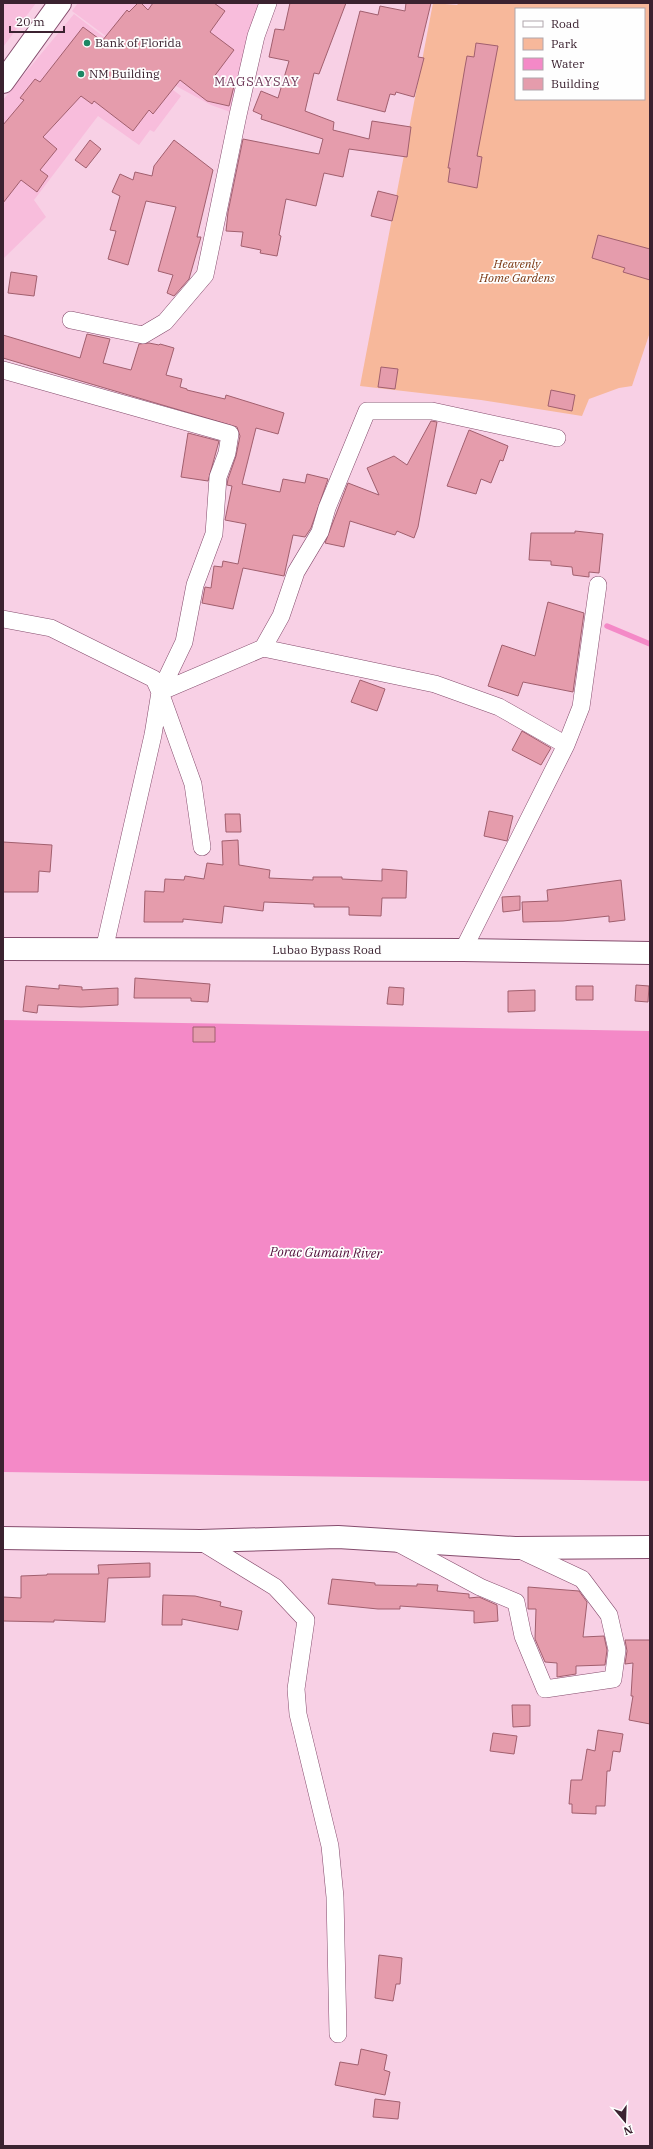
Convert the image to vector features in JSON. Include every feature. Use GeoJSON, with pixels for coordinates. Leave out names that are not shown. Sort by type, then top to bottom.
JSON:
{"type":"FeatureCollection","features":[{"type":"Feature","properties":{"kind":"main road"},"geometry":{"type":"LineString","coordinates":[[3,82],[60,3]]}},
{"type":"Feature","properties":{"kind":"main road","name":"Lubao Bypass Road"},"geometry":{"type":"LineString","coordinates":[[3,949],[463,950],[650,953]]}},
{"type":"Feature","properties":{"kind":"main road"},"geometry":{"type":"LineString","coordinates":[[3,1538],[200,1540],[338,1537],[396,1542],[515,1548],[650,1547]]}},
{"type":"Feature","properties":{"kind":"street"},"geometry":{"type":"LineString","coordinates":[[71,320],[143,335],[165,322],[205,275],[241,100],[256,36],[268,3]]}},
{"type":"Feature","properties":{"kind":"street"},"geometry":{"type":"LineString","coordinates":[[3,370],[230,434],[228,453],[218,477],[214,534],[195,585],[184,642],[160,692],[153,735],[104,950]]}},
{"type":"Feature","properties":{"kind":"street"},"geometry":{"type":"LineString","coordinates":[[263,648],[281,616],[296,572],[320,532],[326,508],[367,411],[432,411],[557,438]]}},
{"type":"Feature","properties":{"kind":"street"},"geometry":{"type":"LineString","coordinates":[[463,950],[566,745],[581,707],[598,585]]}},
{"type":"Feature","properties":{"kind":"street"},"geometry":{"type":"LineString","coordinates":[[3,619],[51,628],[154,679],[193,784],[202,847]]}},
{"type":"Feature","properties":{"kind":"street"},"geometry":{"type":"LineString","coordinates":[[160,692],[263,648],[435,684],[499,707],[566,745]]}},
{"type":"Feature","properties":{"kind":"street"},"geometry":{"type":"LineString","coordinates":[[200,1540],[275,1587],[306,1620],[296,1689],[298,1714],[330,1846],[335,1897],[338,2034]]}},
{"type":"Feature","properties":{"kind":"street"},"geometry":{"type":"LineString","coordinates":[[396,1542],[480,1587],[516,1602],[523,1636],[545,1689],[613,1679],[617,1650],[609,1615],[582,1579],[515,1548]]}},
{"type":"Feature","properties":{"kind":"shaded area"},"geometry":{"type":"Polygon","coordinates":[[[3,3],[36,3],[3,47],[3,3]]]}},
{"type":"Feature","properties":{"kind":"shaded area"},"geometry":{"type":"Polygon","coordinates":[[[78,3],[265,3],[233,113],[211,105],[165,80],[72,11],[78,3]]]}},
{"type":"Feature","properties":{"kind":"shaded area"},"geometry":{"type":"Polygon","coordinates":[[[74,14],[181,96],[154,132],[150,130],[139,145],[98,116],[34,200],[46,217],[3,259],[3,100],[74,14]]]}},
{"type":"Feature","properties":{"kind":"green space","name":"Heavenly Home Gardens"},"geometry":{"type":"Polygon","coordinates":[[[433,3],[457,5],[459,3],[650,3],[650,332],[632,386],[619,388],[589,399],[582,416],[481,400],[360,386],[433,3]]]}},
{"type":"Feature","properties":{"kind":"water","name":"Porac Gumain River"},"geometry":{"type":"Polygon","coordinates":[[[3,1020],[650,1031],[650,1481],[3,1472],[3,1020]]]}},
{"type":"Feature","properties":{"kind":"building"},"geometry":{"type":"Polygon","coordinates":[[[138,3],[141,3],[148,10],[153,3],[214,3],[225,11],[210,32],[234,50],[213,78],[234,86],[229,106],[207,101],[180,80],[153,114],[149,110],[133,131],[94,101],[92,104],[81,96],[43,137],[57,149],[40,170],[48,176],[37,192],[21,180],[3,203],[3,125],[24,100],[20,98],[35,79],[40,82],[83,27],[102,41],[127,10],[129,12],[138,3]]]}},
{"type":"Feature","properties":{"kind":"building"},"geometry":{"type":"Polygon","coordinates":[[[290,3],[346,3],[319,74],[314,73],[305,111],[334,122],[333,130],[369,139],[372,121],[411,127],[407,157],[349,149],[343,177],[324,173],[316,206],[286,199],[279,235],[281,236],[277,256],[260,253],[261,250],[241,246],[243,232],[226,231],[228,212],[243,139],[319,154],[323,139],[261,119],[262,115],[253,111],[261,91],[278,98],[289,61],[269,57],[275,29],[284,30],[290,3]]]}},
{"type":"Feature","properties":{"kind":"building"},"geometry":{"type":"Polygon","coordinates":[[[406,3],[431,3],[418,57],[424,58],[414,97],[396,92],[395,95],[390,94],[385,112],[337,100],[360,11],[378,15],[380,6],[405,11],[406,3]]]}},
{"type":"Feature","properties":{"kind":"building"},"geometry":{"type":"Polygon","coordinates":[[[476,43],[498,46],[477,156],[482,157],[477,188],[448,182],[450,168],[448,168],[467,56],[474,57],[476,43]]]}},
{"type":"Feature","properties":{"kind":"building"},"geometry":{"type":"Polygon","coordinates":[[[90,140],[101,149],[86,168],[75,160],[90,140]]]}},
{"type":"Feature","properties":{"kind":"building"},"geometry":{"type":"Polygon","coordinates":[[[174,140],[213,170],[197,237],[201,237],[189,279],[174,296],[167,293],[173,275],[158,271],[176,207],[146,201],[128,265],[108,259],[116,231],[110,230],[120,196],[112,192],[120,174],[133,180],[135,172],[152,176],[154,166],[174,140]]]}},
{"type":"Feature","properties":{"kind":"building"},"geometry":{"type":"Polygon","coordinates":[[[378,191],[398,196],[392,221],[371,216],[378,191]]]}},
{"type":"Feature","properties":{"kind":"building"},"geometry":{"type":"Polygon","coordinates":[[[598,235],[650,249],[650,280],[623,272],[625,268],[592,258],[598,235]]]}},
{"type":"Feature","properties":{"kind":"building"},"geometry":{"type":"Polygon","coordinates":[[[11,272],[37,276],[34,296],[8,293],[11,272]]]}},
{"type":"Feature","properties":{"kind":"building"},"geometry":{"type":"Polygon","coordinates":[[[87,334],[110,339],[103,363],[131,370],[139,344],[160,344],[174,348],[166,375],[182,379],[180,387],[225,399],[226,395],[284,413],[278,434],[256,428],[242,484],[280,492],[283,479],[305,483],[307,474],[328,479],[311,528],[305,537],[293,535],[284,576],[243,568],[233,609],[202,603],[205,587],[211,588],[214,566],[222,567],[223,561],[238,564],[246,524],[225,520],[232,486],[227,485],[228,479],[236,456],[240,436],[237,427],[3,358],[3,335],[80,358],[87,334]]]}},
{"type":"Feature","properties":{"kind":"building"},"geometry":{"type":"Polygon","coordinates":[[[381,367],[398,369],[395,389],[378,387],[381,367]]]}},
{"type":"Feature","properties":{"kind":"building"},"geometry":{"type":"Polygon","coordinates":[[[551,390],[575,395],[572,411],[548,406],[551,390]]]}},
{"type":"Feature","properties":{"kind":"building"},"geometry":{"type":"Polygon","coordinates":[[[431,421],[437,422],[418,527],[414,538],[397,531],[395,535],[350,521],[344,547],[325,543],[348,483],[379,495],[367,468],[394,456],[407,465],[431,421]]]}},
{"type":"Feature","properties":{"kind":"building"},"geometry":{"type":"Polygon","coordinates":[[[469,430],[508,446],[503,461],[500,460],[491,483],[481,479],[476,494],[447,486],[469,430]]]}},
{"type":"Feature","properties":{"kind":"building"},"geometry":{"type":"Polygon","coordinates":[[[188,433],[219,441],[208,481],[181,477],[188,433]]]}},
{"type":"Feature","properties":{"kind":"building"},"geometry":{"type":"Polygon","coordinates":[[[575,531],[603,534],[599,573],[589,572],[589,577],[573,575],[572,567],[551,565],[551,561],[529,560],[531,533],[575,533],[575,531]]]}},
{"type":"Feature","properties":{"kind":"building"},"geometry":{"type":"Polygon","coordinates":[[[548,602],[584,613],[573,692],[523,682],[518,696],[488,686],[502,645],[535,656],[548,602]]]}},
{"type":"Feature","properties":{"kind":"building"},"geometry":{"type":"Polygon","coordinates":[[[360,680],[385,689],[377,711],[351,702],[360,680]]]}},
{"type":"Feature","properties":{"kind":"building"},"geometry":{"type":"Polygon","coordinates":[[[522,731],[551,748],[541,765],[512,750],[522,731]]]}},
{"type":"Feature","properties":{"kind":"building"},"geometry":{"type":"Polygon","coordinates":[[[489,811],[513,816],[507,841],[484,836],[489,811]]]}},
{"type":"Feature","properties":{"kind":"building"},"geometry":{"type":"Polygon","coordinates":[[[225,814],[240,814],[241,832],[226,832],[225,814]]]}},
{"type":"Feature","properties":{"kind":"building"},"geometry":{"type":"Polygon","coordinates":[[[238,840],[239,865],[270,870],[269,878],[313,880],[313,877],[342,877],[342,879],[382,881],[382,869],[407,871],[406,898],[382,898],[381,916],[349,915],[349,907],[314,907],[314,904],[264,902],[263,911],[224,906],[222,923],[183,919],[183,922],[144,922],[145,891],[164,892],[165,879],[184,880],[185,876],[204,879],[207,863],[223,865],[222,841],[238,840]]]}},
{"type":"Feature","properties":{"kind":"building"},"geometry":{"type":"Polygon","coordinates":[[[3,842],[52,845],[50,872],[39,871],[38,892],[3,892],[3,842]]]}},
{"type":"Feature","properties":{"kind":"building"},"geometry":{"type":"Polygon","coordinates":[[[621,880],[625,920],[609,922],[609,916],[563,921],[523,922],[522,902],[548,901],[547,890],[621,880]]]}},
{"type":"Feature","properties":{"kind":"building"},"geometry":{"type":"Polygon","coordinates":[[[520,896],[520,910],[503,912],[502,897],[520,896]]]}},
{"type":"Feature","properties":{"kind":"building"},"geometry":{"type":"Polygon","coordinates":[[[135,978],[210,984],[208,1002],[191,1001],[191,998],[134,998],[135,978]]]}},
{"type":"Feature","properties":{"kind":"building"},"geometry":{"type":"Polygon","coordinates":[[[59,985],[82,987],[82,990],[118,988],[118,1005],[81,1007],[38,1005],[37,1013],[23,1011],[26,986],[59,989],[59,985]]]}},
{"type":"Feature","properties":{"kind":"building"},"geometry":{"type":"Polygon","coordinates":[[[636,985],[649,986],[648,1002],[635,1001],[636,985]]]}},
{"type":"Feature","properties":{"kind":"building"},"geometry":{"type":"Polygon","coordinates":[[[576,986],[593,986],[593,1000],[576,1000],[576,986]]]}},
{"type":"Feature","properties":{"kind":"building"},"geometry":{"type":"Polygon","coordinates":[[[389,987],[404,988],[403,1005],[387,1004],[389,987]]]}},
{"type":"Feature","properties":{"kind":"building"},"geometry":{"type":"Polygon","coordinates":[[[535,990],[535,1011],[508,1012],[508,991],[535,990]]]}},
{"type":"Feature","properties":{"kind":"building"},"geometry":{"type":"Polygon","coordinates":[[[193,1027],[215,1027],[215,1042],[193,1042],[193,1027]]]}},
{"type":"Feature","properties":{"kind":"building"},"geometry":{"type":"Polygon","coordinates":[[[150,1563],[150,1577],[108,1578],[105,1622],[54,1620],[54,1622],[3,1621],[3,1597],[21,1598],[21,1576],[47,1574],[99,1574],[98,1565],[150,1563]]]}},
{"type":"Feature","properties":{"kind":"building"},"geometry":{"type":"Polygon","coordinates":[[[332,1579],[375,1583],[375,1585],[438,1585],[437,1591],[469,1594],[469,1598],[479,1597],[497,1605],[498,1621],[474,1623],[474,1611],[400,1606],[400,1609],[378,1609],[328,1604],[332,1579]]]}},
{"type":"Feature","properties":{"kind":"building"},"geometry":{"type":"Polygon","coordinates":[[[528,1587],[579,1591],[587,1602],[583,1637],[604,1636],[607,1650],[605,1665],[576,1666],[576,1674],[557,1677],[557,1663],[545,1662],[535,1639],[536,1609],[528,1609],[528,1587]]]}},
{"type":"Feature","properties":{"kind":"building"},"geometry":{"type":"Polygon","coordinates":[[[163,1595],[195,1596],[221,1602],[220,1606],[242,1611],[238,1630],[182,1619],[182,1625],[162,1625],[163,1595]]]}},
{"type":"Feature","properties":{"kind":"building"},"geometry":{"type":"Polygon","coordinates":[[[625,1640],[650,1640],[650,1724],[629,1720],[633,1696],[631,1696],[633,1663],[625,1664],[627,1651],[625,1640]]]}},
{"type":"Feature","properties":{"kind":"building"},"geometry":{"type":"Polygon","coordinates":[[[512,1705],[530,1705],[530,1726],[513,1727],[512,1705]]]}},
{"type":"Feature","properties":{"kind":"building"},"geometry":{"type":"Polygon","coordinates":[[[598,1730],[623,1734],[620,1752],[613,1751],[610,1771],[607,1771],[605,1806],[596,1806],[596,1814],[572,1813],[572,1804],[569,1804],[571,1780],[582,1780],[587,1749],[595,1751],[598,1730]]]}},
{"type":"Feature","properties":{"kind":"building"},"geometry":{"type":"Polygon","coordinates":[[[493,1733],[517,1736],[514,1754],[490,1751],[493,1733]]]}},
{"type":"Feature","properties":{"kind":"building"},"geometry":{"type":"Polygon","coordinates":[[[379,1955],[402,1958],[400,1984],[396,1984],[393,2001],[375,1998],[379,1955]]]}},
{"type":"Feature","properties":{"kind":"building"},"geometry":{"type":"Polygon","coordinates":[[[361,2049],[387,2055],[384,2070],[390,2072],[385,2095],[335,2085],[340,2062],[358,2065],[361,2049]]]}},
{"type":"Feature","properties":{"kind":"building"},"geometry":{"type":"Polygon","coordinates":[[[375,2099],[400,2102],[398,2119],[373,2117],[375,2099]]]}},
{"type":"Feature","properties":{"kind":"waterway"},"geometry":{"type":"LineString","coordinates":[[607,626],[650,644]]}},
{"type":"Feature","properties":{"kind":"place","name":"Bank of Florida"},"geometry":{"type":"Point","coordinates":[87,43]}},
{"type":"Feature","properties":{"kind":"place","name":"NM Building"},"geometry":{"type":"Point","coordinates":[81,74]}},
{"type":"Feature","properties":{"kind":"district","name":"MAGSAYSAY"},"geometry":{"type":"Point","coordinates":[257,81]}}]}
